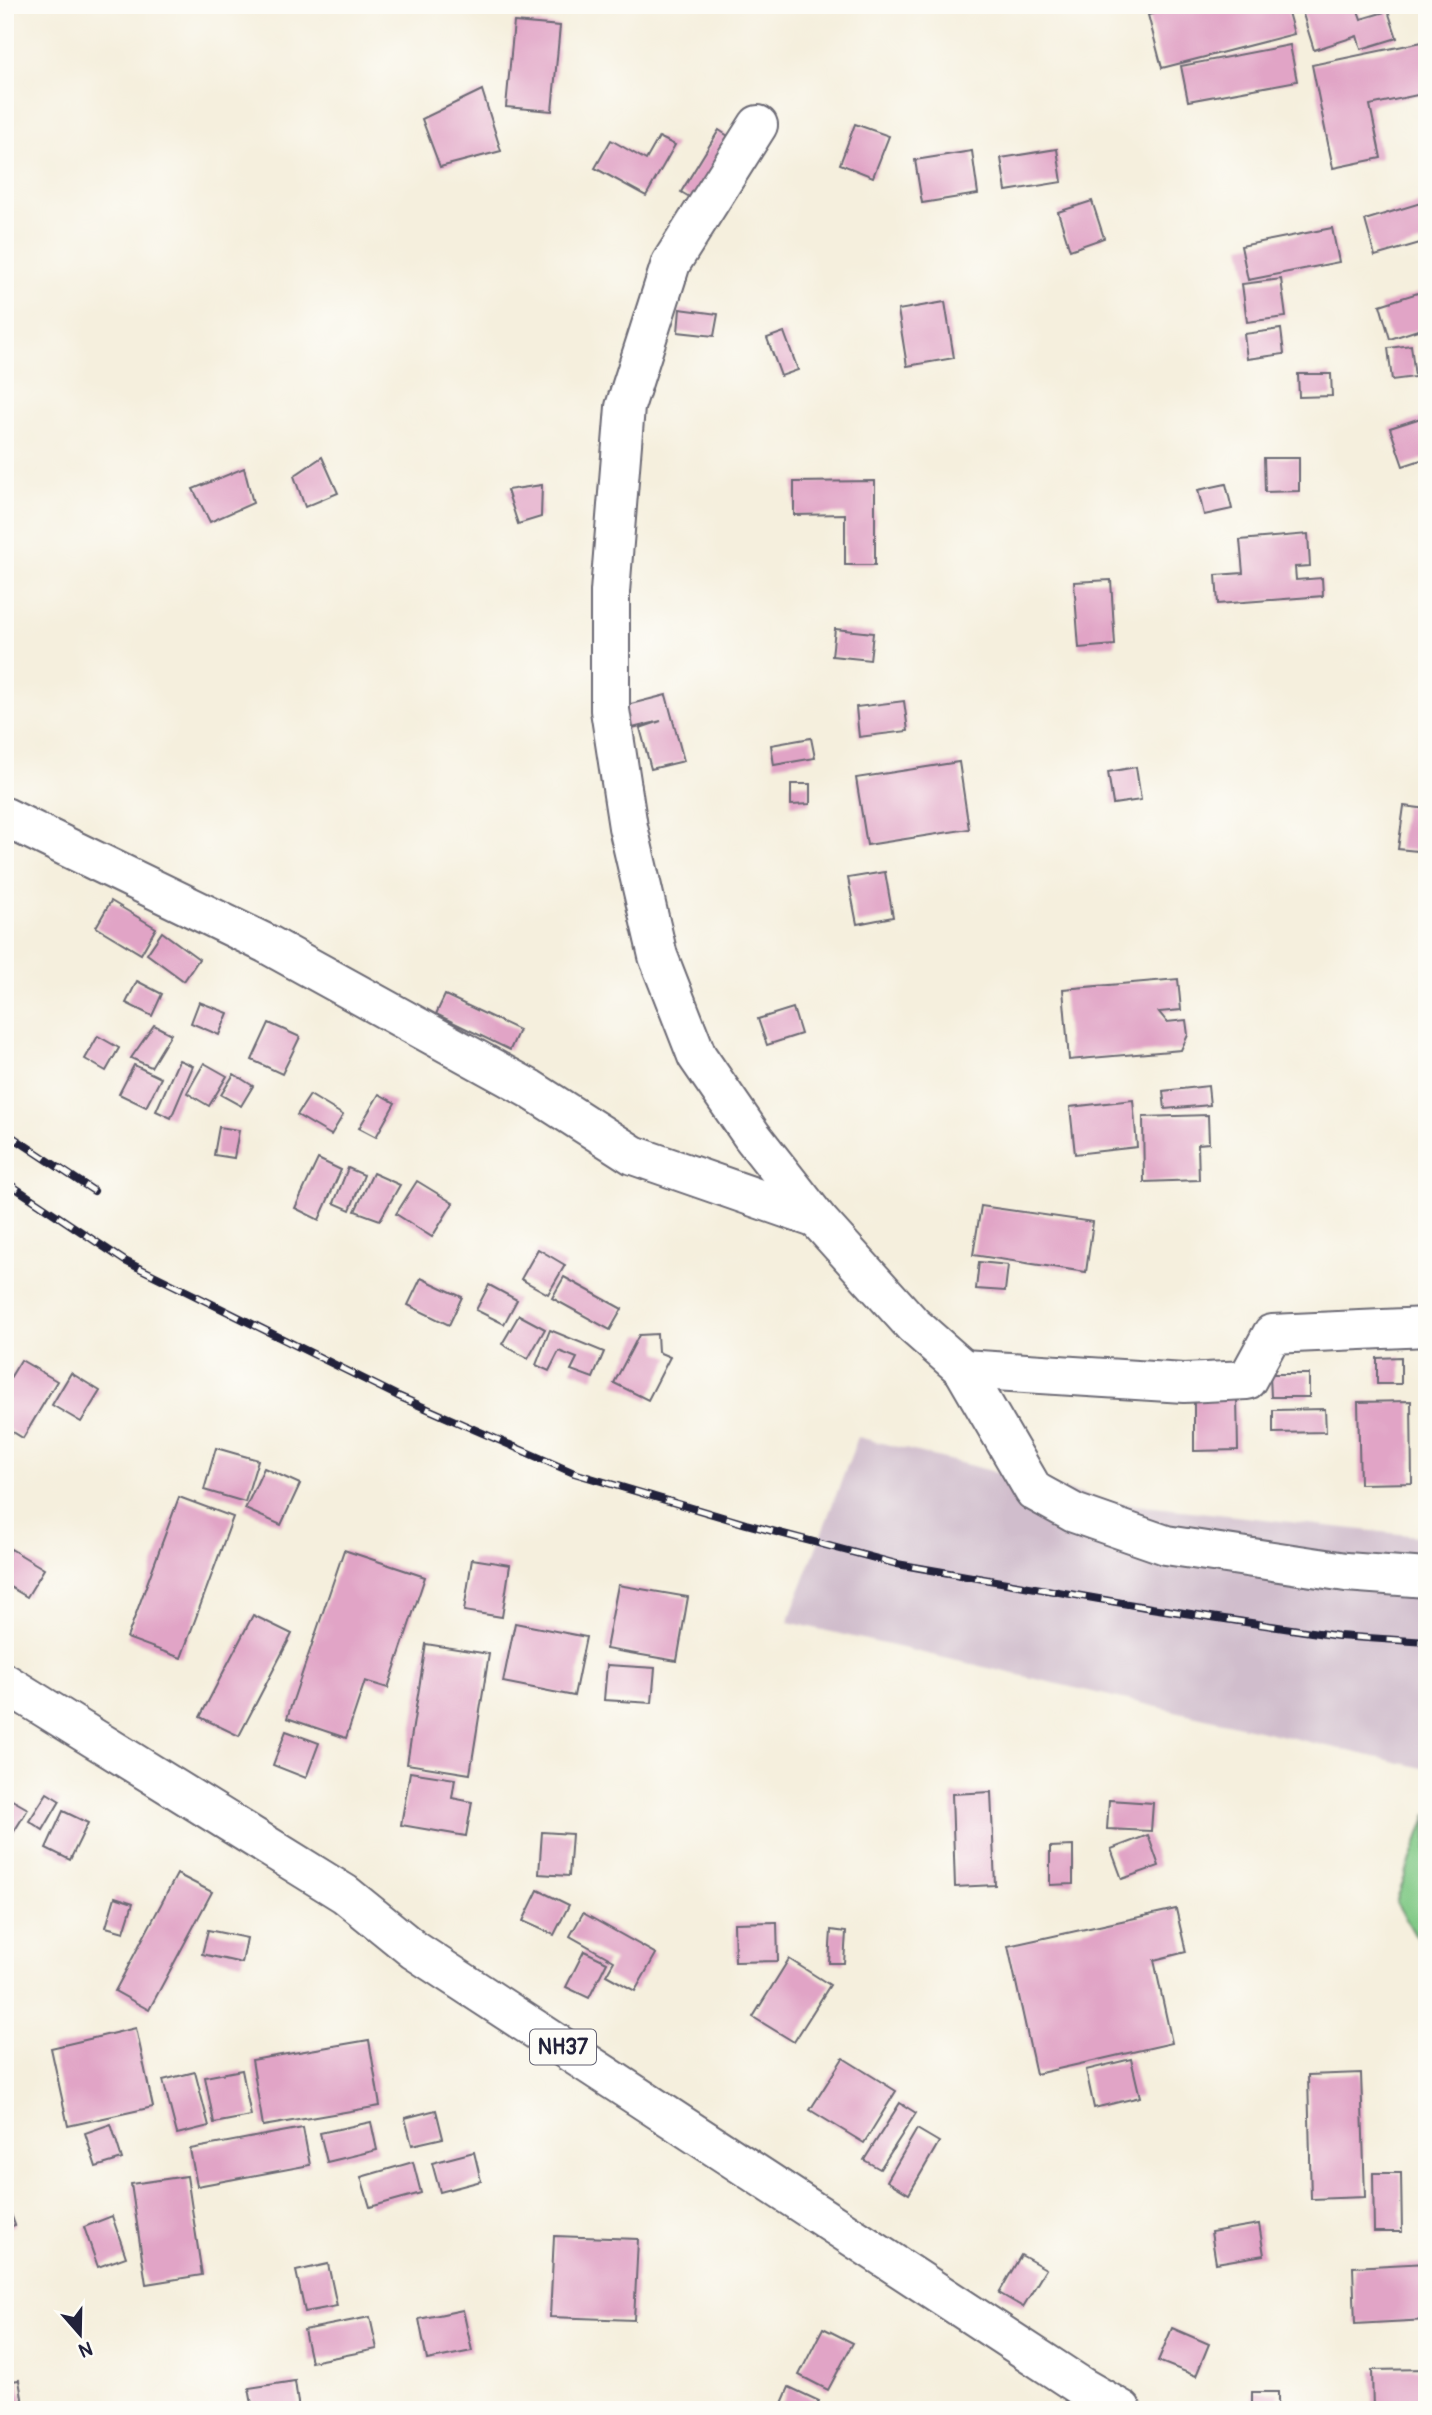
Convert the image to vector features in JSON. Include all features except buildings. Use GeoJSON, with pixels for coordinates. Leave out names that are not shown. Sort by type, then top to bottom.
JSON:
{"type":"FeatureCollection","features":[{"type":"Feature","properties":{"kind":"main road"},"geometry":{"type":"LineString","coordinates":[[758,125],[671,263],[625,407],[610,592],[610,710],[628,827],[658,956],[697,1056],[752,1136],[817,1219],[914,1325],[963,1369],[1034,1491],[1074,1513],[1166,1545],[1346,1572],[1427,1578]]}},
{"type":"Feature","properties":{"kind":"main road"},"geometry":{"type":"LineString","coordinates":[[5,817],[267,944],[530,1089],[633,1155],[817,1219]]}},
{"type":"Feature","properties":{"kind":"main road"},"geometry":{"type":"LineString","coordinates":[[963,1369],[1184,1383],[1247,1380],[1272,1334],[1427,1327]]}},
{"type":"Feature","properties":{"kind":"main road","name":"NH37"},"geometry":{"type":"LineString","coordinates":[[5,1683],[345,1894],[414,1950],[1082,2387],[1122,2410]]}},
{"type":"Feature","properties":{"kind":"shaded area"},"geometry":{"type":"Polygon","coordinates":[[[858,1437],[1117,1503],[1427,1537],[1427,1769],[788,1622],[858,1437]]]}},
{"type":"Feature","properties":{"kind":"green space"},"geometry":{"type":"Polygon","coordinates":[[[1427,1814],[1427,1956],[1396,1902],[1427,1814]]]}},
{"type":"Feature","properties":{"kind":"railway"},"geometry":{"type":"LineString","coordinates":[[5,1132],[94,1191]]}},
{"type":"Feature","properties":{"kind":"railway"},"geometry":{"type":"LineString","coordinates":[[5,1181],[125,1261],[398,1396],[574,1473],[746,1524],[897,1564],[1151,1608],[1338,1636],[1427,1642]]}}]}
